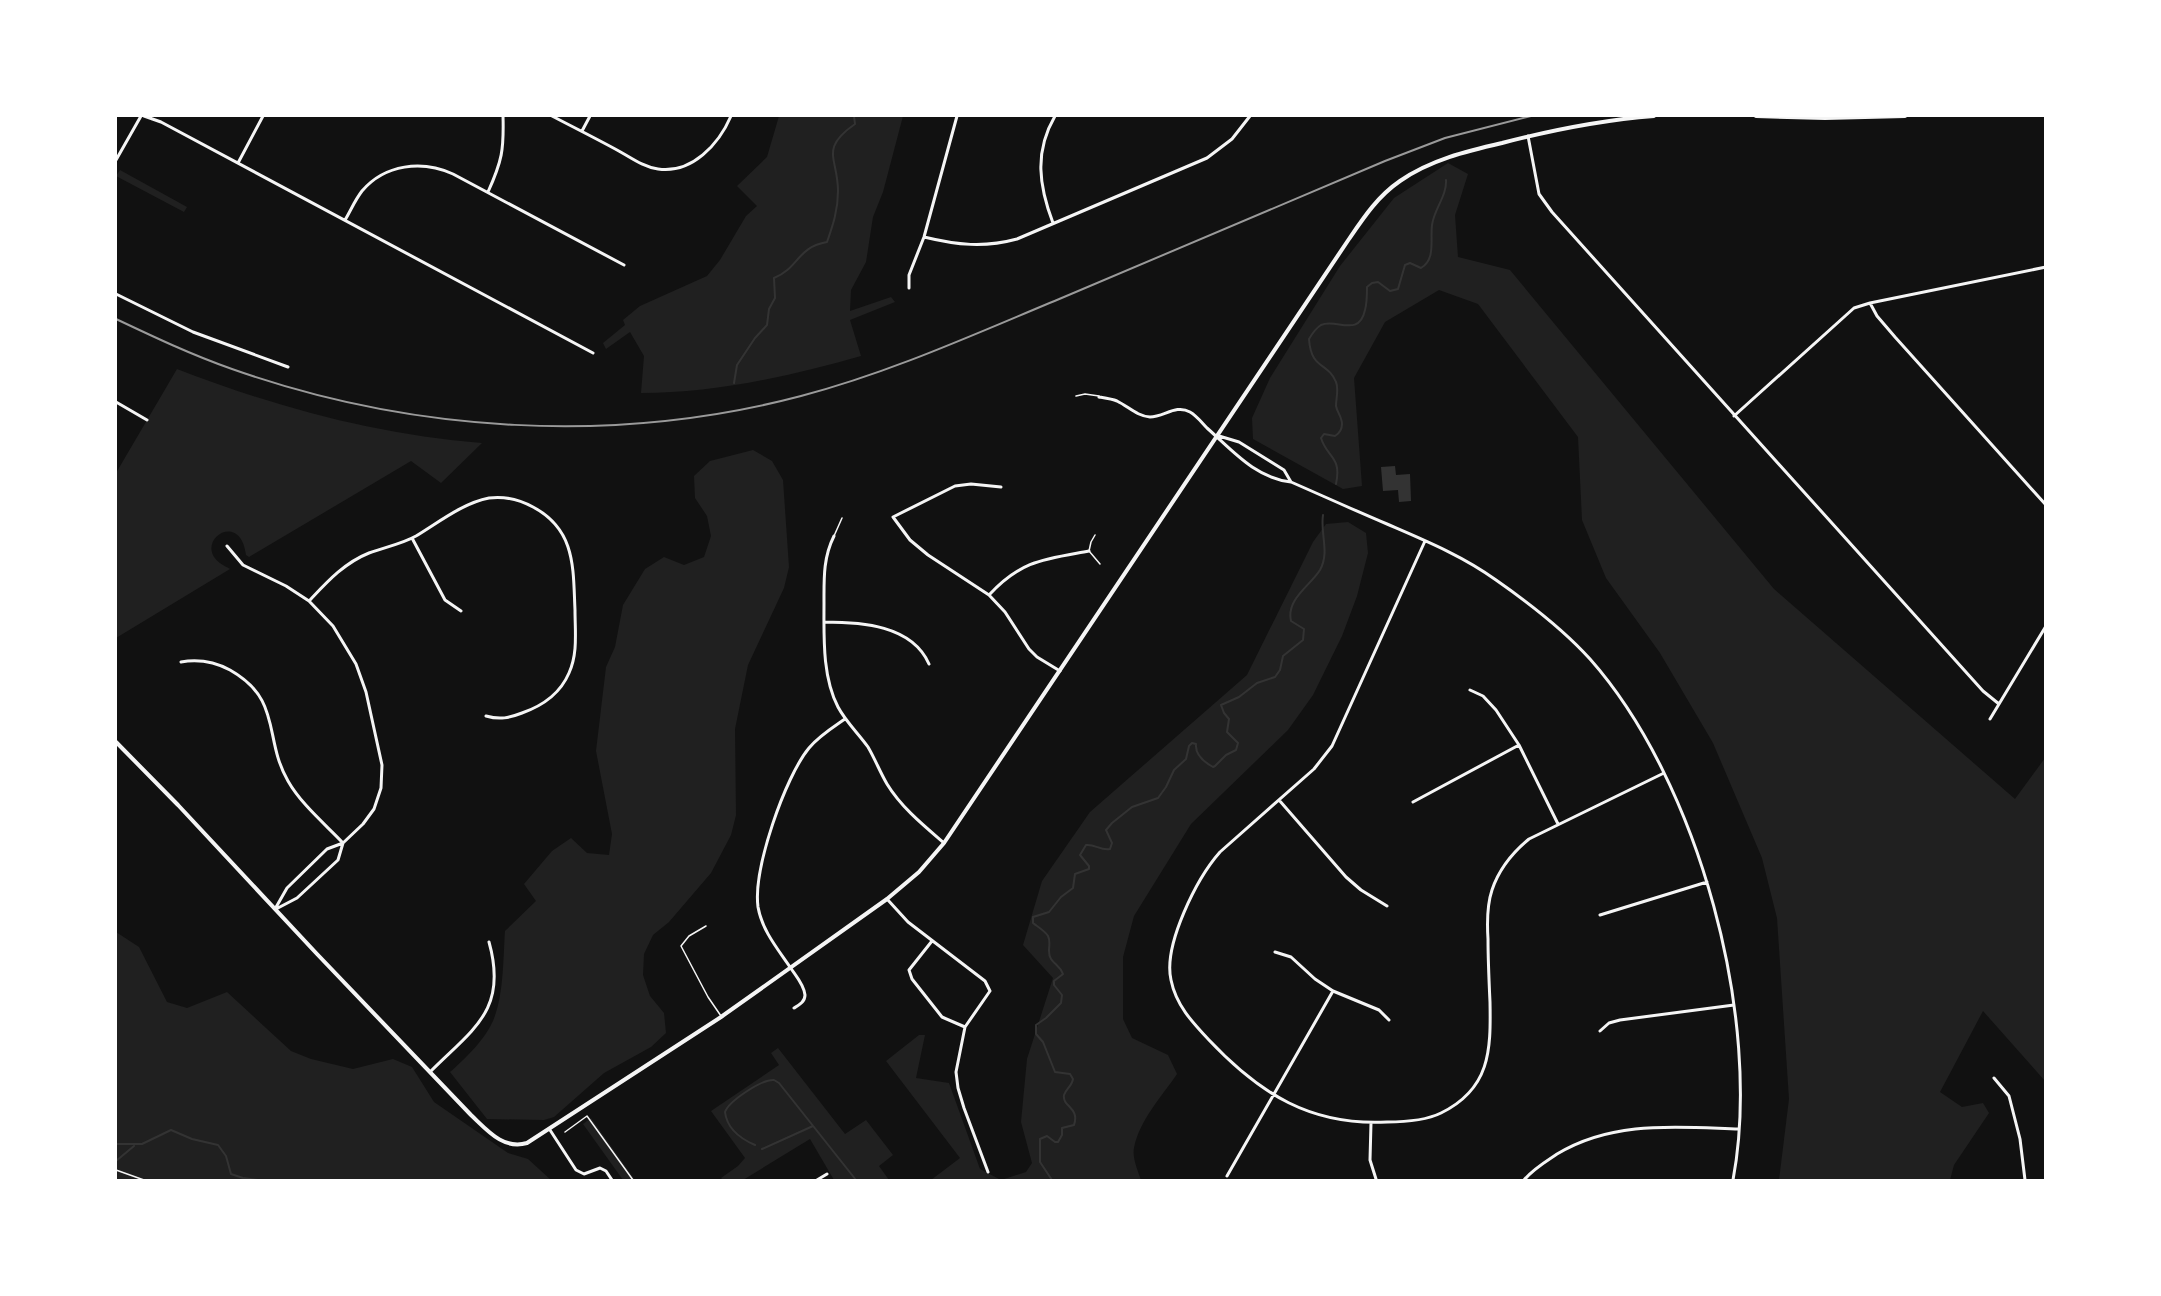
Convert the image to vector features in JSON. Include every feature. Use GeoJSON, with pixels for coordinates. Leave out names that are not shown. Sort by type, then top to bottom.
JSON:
{"type":"FeatureCollection","features":[{"type":"Feature","properties":{"kind":"street"},"geometry":{"type":"LineString","coordinates":[[116,159],[143,116],[161,122],[593,353]]}},
{"type":"Feature","properties":{"kind":"street"},"geometry":{"type":"LineString","coordinates":[[238,163],[263,116]]}},
{"type":"Feature","properties":{"kind":"street"},"geometry":{"type":"LineString","coordinates":[[488,192],[502,158],[503,116]]}},
{"type":"Feature","properties":{"kind":"street"},"geometry":{"type":"LineString","coordinates":[[552,116],[645,165],[671,169],[691,163],[702,156],[715,142],[730,116]]}},
{"type":"Feature","properties":{"kind":"street"},"geometry":{"type":"LineString","coordinates":[[582,131],[590,116]]}},
{"type":"Feature","properties":{"kind":"street"},"geometry":{"type":"LineString","coordinates":[[909,288],[909,275],[924,237],[957,116]]}},
{"type":"Feature","properties":{"kind":"street"},"geometry":{"type":"LineString","coordinates":[[1053,223],[1042,191],[1040,162],[1046,134],[1055,116]]}},
{"type":"Feature","properties":{"kind":"street"},"geometry":{"type":"LineString","coordinates":[[924,237],[962,245],[992,245],[1017,239],[1207,158],[1232,139],[1250,116]]}},
{"type":"Feature","properties":{"kind":"street"},"geometry":{"type":"LineString","coordinates":[[116,742],[471,1115],[504,1142],[522,1144],[550,1130],[722,1017],[887,899],[919,872],[944,843],[1361,222],[1386,192],[1413,173],[1448,157],[1528,136],[1598,123],[1654,116]]}},
{"type":"Feature","properties":{"kind":"street"},"geometry":{"type":"LineString","coordinates":[[1756,116],[1825,118],[1905,116]]}},
{"type":"Feature","properties":{"kind":"street"},"geometry":{"type":"LineString","coordinates":[[1528,136],[1541,198],[1734,416],[1983,691],[1999,704]]}},
{"type":"Feature","properties":{"kind":"street"},"geometry":{"type":"LineString","coordinates":[[345,220],[358,197],[369,184],[386,173],[404,167],[421,165],[438,168],[488,192],[624,265]]}},
{"type":"Feature","properties":{"kind":"street"},"geometry":{"type":"LineString","coordinates":[[1734,416],[1854,308],[2046,267]]}},
{"type":"Feature","properties":{"kind":"street"},"geometry":{"type":"LineString","coordinates":[[116,294],[193,332],[288,367]]}},
{"type":"Feature","properties":{"kind":"street"},"geometry":{"type":"LineString","coordinates":[[1870,303],[1877,316],[1895,337],[2046,505]]}},
{"type":"Feature","properties":{"kind":"street"},"geometry":{"type":"LineString","coordinates":[[1100,397],[1117,401],[1148,417],[1172,410],[1186,410],[1217,436],[1232,453],[1274,480],[1291,482],[1425,541],[1493,578],[1529,604],[1589,659],[1635,721],[1664,773],[1687,825],[1707,882],[1723,942],[1734,1005],[1740,1082],[1739,1129],[1733,1180]]}},
{"type":"Feature","properties":{"kind":"street"},"geometry":{"type":"LineString","coordinates":[[116,402],[147,420]]}},
{"type":"Feature","properties":{"kind":"street"},"geometry":{"type":"LineString","coordinates":[[1217,436],[1239,442],[1275,464],[1284,470],[1291,482]]}},
{"type":"Feature","properties":{"kind":"street"},"geometry":{"type":"LineString","coordinates":[[1002,487],[971,484],[955,486],[893,517],[910,540],[928,555],[989,595],[1005,612],[1029,649],[1060,672]]}},
{"type":"Feature","properties":{"kind":"street"},"geometry":{"type":"LineString","coordinates":[[309,601],[329,579],[347,565],[368,554],[412,538],[469,505],[490,498],[507,498],[525,502],[543,512],[562,532],[570,548],[573,566],[576,640],[574,658],[568,675],[556,693],[540,707],[507,718],[496,719],[486,716]]}},
{"type":"Feature","properties":{"kind":"street"},"geometry":{"type":"LineString","coordinates":[[834,536],[824,565],[824,622],[829,679],[836,704],[868,748],[887,784],[901,803],[944,843]]}},
{"type":"Feature","properties":{"kind":"street"},"geometry":{"type":"LineString","coordinates":[[412,538],[445,600],[461,611]]}},
{"type":"Feature","properties":{"kind":"street"},"geometry":{"type":"LineString","coordinates":[[1425,541],[1332,746],[1314,769],[1220,852],[1207,867],[1175,938],[1169,965],[1175,994],[1190,1020],[1235,1068],[1253,1083],[1294,1106],[1354,1122],[1408,1122],[1439,1114],[1461,1101],[1478,1081],[1487,1063],[1491,1041],[1487,919],[1491,891],[1500,870],[1515,851],[1529,839],[1664,773]]}},
{"type":"Feature","properties":{"kind":"street"},"geometry":{"type":"LineString","coordinates":[[227,546],[243,565],[286,586],[309,601],[333,626],[356,664],[366,692],[382,765],[381,788],[374,809],[363,824],[343,843],[327,849],[287,888],[275,909]]}},
{"type":"Feature","properties":{"kind":"street"},"geometry":{"type":"LineString","coordinates":[[989,595],[1000,582],[1026,565],[1089,551]]}},
{"type":"Feature","properties":{"kind":"street"},"geometry":{"type":"LineString","coordinates":[[824,622],[856,622],[891,631],[916,645],[929,664]]}},
{"type":"Feature","properties":{"kind":"street"},"geometry":{"type":"LineString","coordinates":[[1990,719],[2046,626]]}},
{"type":"Feature","properties":{"kind":"street"},"geometry":{"type":"LineString","coordinates":[[181,662],[199,660],[226,668],[243,677],[253,687],[267,709],[280,764],[288,781],[343,843]]}},
{"type":"Feature","properties":{"kind":"street"},"geometry":{"type":"LineString","coordinates":[[1470,690],[1489,700],[1519,745],[1558,824]]}},
{"type":"Feature","properties":{"kind":"street"},"geometry":{"type":"LineString","coordinates":[[794,1008],[803,1002],[805,995],[802,984],[767,933],[759,914],[760,877],[771,829],[789,781],[799,762],[819,738],[845,719]]}},
{"type":"Feature","properties":{"kind":"street"},"geometry":{"type":"LineString","coordinates":[[1413,802],[1519,745]]}},
{"type":"Feature","properties":{"kind":"street"},"geometry":{"type":"LineString","coordinates":[[1279,800],[1346,877],[1361,890],[1387,906]]}},
{"type":"Feature","properties":{"kind":"street"},"geometry":{"type":"LineString","coordinates":[[275,909],[297,898],[338,860],[343,843]]}},
{"type":"Feature","properties":{"kind":"street"},"geometry":{"type":"LineString","coordinates":[[1600,915],[1707,882]]}},
{"type":"Feature","properties":{"kind":"street"},"geometry":{"type":"LineString","coordinates":[[887,899],[908,922],[985,981],[990,991],[965,1027],[957,1064],[957,1081],[964,1108],[988,1172]]}},
{"type":"Feature","properties":{"kind":"street"},"geometry":{"type":"LineString","coordinates":[[932,941],[909,970],[912,979],[942,1017],[965,1027]]}},
{"type":"Feature","properties":{"kind":"street"},"geometry":{"type":"LineString","coordinates":[[430,1072],[474,1028],[490,1004],[495,974],[489,942]]}},
{"type":"Feature","properties":{"kind":"street"},"geometry":{"type":"LineString","coordinates":[[1275,952],[1291,957],[1315,979],[1333,991],[1379,1010],[1389,1020]]}},
{"type":"Feature","properties":{"kind":"street"},"geometry":{"type":"LineString","coordinates":[[1227,1176],[1333,991]]}},
{"type":"Feature","properties":{"kind":"street"},"geometry":{"type":"LineString","coordinates":[[1600,1031],[1609,1023],[1620,1020],[1734,1005]]}},
{"type":"Feature","properties":{"kind":"street"},"geometry":{"type":"LineString","coordinates":[[1994,1078],[2009,1096],[2020,1139],[2025,1180]]}},
{"type":"Feature","properties":{"kind":"street"},"geometry":{"type":"LineString","coordinates":[[1371,1123],[1370,1160],[1377,1179]]}},
{"type":"Feature","properties":{"kind":"street"},"geometry":{"type":"LineString","coordinates":[[1524,1180],[1539,1165],[1566,1148],[1600,1135],[1634,1127],[1657,1126],[1739,1129]]}},
{"type":"Feature","properties":{"kind":"street"},"geometry":{"type":"LineString","coordinates":[[550,1130],[576,1170],[584,1174],[600,1168],[606,1171],[612,1180]]}},
{"type":"Feature","properties":{"kind":"street"},"geometry":{"type":"LineString","coordinates":[[817,1180],[827,1174]]}},
{"type":"Feature","properties":{"kind":"lane"},"geometry":{"type":"LineString","coordinates":[[1076,396],[1086,394],[1100,397]]}},
{"type":"Feature","properties":{"kind":"lane"},"geometry":{"type":"LineString","coordinates":[[834,536],[842,518]]}},
{"type":"Feature","properties":{"kind":"lane"},"geometry":{"type":"LineString","coordinates":[[1095,535],[1089,551],[1100,564]]}},
{"type":"Feature","properties":{"kind":"lane"},"geometry":{"type":"LineString","coordinates":[[706,926],[689,936],[681,946],[708,997],[722,1017]]}},
{"type":"Feature","properties":{"kind":"path"},"geometry":{"type":"LineString","coordinates":[[565,1132],[587,1116],[633,1180]]}},
{"type":"Feature","properties":{"kind":"path"},"geometry":{"type":"LineString","coordinates":[[116,1170],[144,1180]]}},
{"type":"Feature","properties":{"kind":"shaded area"},"geometry":{"type":"Polygon","coordinates":[[[779,116],[903,116],[883,192],[873,217],[866,262],[851,290],[850,311],[891,297],[895,302],[850,320],[861,356],[724,387],[641,393],[644,356],[630,332],[606,349],[603,343],[625,325],[623,320],[640,306],[707,276],[720,260],[746,216],[757,206],[737,186],[767,157],[779,116]]]}},
{"type":"Feature","properties":{"kind":"shaded area"},"geometry":{"type":"Polygon","coordinates":[[[1448,163],[1468,174],[1455,215],[1458,257],[1510,270],[1774,589],[2015,799],[2045,758],[2045,1081],[1983,1011],[1940,1092],[1962,1107],[1983,1103],[1989,1113],[1954,1165],[1950,1180],[1779,1180],[1789,1099],[1777,918],[1762,858],[1713,743],[1660,653],[1606,578],[1582,520],[1578,437],[1478,304],[1439,290],[1385,322],[1354,378],[1362,486],[1343,489],[1253,439],[1252,418],[1270,378],[1340,266],[1394,198],[1448,163]]]}},
{"type":"Feature","properties":{"kind":"shaded area"},"geometry":{"type":"Polygon","coordinates":[[[120,170],[187,207],[184,212],[116,176],[120,170]]]}},
{"type":"Feature","properties":{"kind":"shaded area"},"geometry":{"type":"Polygon","coordinates":[[[177,369],[251,395],[327,417],[404,433],[482,443],[441,483],[411,461],[249,557],[246,555],[243,542],[237,535],[223,532],[217,536],[211,549],[214,557],[230,569],[116,638],[116,473],[177,369]]]}},
{"type":"Feature","properties":{"kind":"shaded area"},"geometry":{"type":"Polygon","coordinates":[[[753,450],[772,461],[783,480],[789,567],[784,588],[748,665],[735,729],[736,815],[731,835],[711,873],[669,922],[653,935],[644,954],[643,975],[650,996],[664,1013],[666,1033],[651,1047],[604,1073],[554,1117],[544,1120],[487,1119],[450,1072],[478,1044],[488,1031],[495,1015],[502,980],[505,931],[536,901],[524,884],[552,851],[571,838],[587,853],[609,855],[612,834],[596,751],[606,667],[615,647],[623,605],[645,569],[664,557],[684,565],[704,557],[711,536],[707,516],[695,498],[694,476],[710,461],[753,450]]]}},
{"type":"Feature","properties":{"kind":"shaded area"},"geometry":{"type":"Polygon","coordinates":[[[1395,466],[1396,475],[1410,474],[1411,501],[1399,502],[1398,490],[1383,491],[1381,467],[1395,466]]]}},
{"type":"Feature","properties":{"kind":"shaded area"},"geometry":{"type":"Polygon","coordinates":[[[1348,522],[1366,533],[1368,553],[1357,596],[1342,636],[1313,695],[1288,730],[1191,824],[1134,916],[1123,957],[1123,1019],[1132,1038],[1168,1055],[1177,1074],[1152,1109],[1137,1138],[1134,1156],[1141,1180],[1001,1180],[1026,1172],[1032,1163],[1021,1122],[1027,1059],[1053,978],[1023,945],[1042,881],[1090,812],[1247,675],[1313,542],[1326,524],[1348,522]]]}},
{"type":"Feature","properties":{"kind":"shaded area"},"geometry":{"type":"Polygon","coordinates":[[[116,932],[139,947],[167,1002],[187,1008],[227,992],[291,1051],[311,1059],[353,1069],[393,1059],[412,1067],[434,1102],[508,1153],[528,1159],[551,1180],[116,1180],[116,932]]]}},
{"type":"Feature","properties":{"kind":"shaded area"},"geometry":{"type":"Polygon","coordinates":[[[919,1035],[925,1035],[916,1078],[949,1083],[980,1169],[1001,1180],[931,1180],[960,1158],[886,1061],[919,1035]]]}},
{"type":"Feature","properties":{"kind":"shaded area"},"geometry":{"type":"Polygon","coordinates":[[[778,1048],[845,1134],[866,1120],[893,1155],[879,1166],[889,1180],[834,1180],[810,1139],[743,1180],[723,1180],[721,1178],[745,1158],[711,1111],[779,1065],[771,1053],[778,1048]]]}},
{"type":"Feature","properties":{"kind":"shaded area"},"geometry":{"type":"Polygon","coordinates":[[[591,1118],[635,1180],[623,1180],[583,1124],[591,1118]]]}},
{"type":"Feature","properties":{"kind":"waterway"},"geometry":{"type":"LineString","coordinates":[[734,383],[737,365],[767,325],[769,309],[775,298],[774,278],[789,269],[810,248],[827,242],[838,198],[834,147],[837,140],[855,124],[854,116]]}},
{"type":"Feature","properties":{"kind":"waterway"},"geometry":{"type":"LineString","coordinates":[[1336,484],[1337,468],[1321,438],[1324,434],[1335,436],[1342,428],[1336,406],[1337,385],[1329,371],[1316,361],[1310,349],[1309,339],[1316,329],[1327,323],[1346,325],[1358,323],[1365,310],[1367,287],[1372,283],[1378,282],[1390,291],[1398,289],[1405,265],[1410,263],[1421,268],[1426,264],[1431,254],[1433,219],[1445,192],[1446,180]]}},
{"type":"Feature","properties":{"kind":"waterway"},"geometry":{"type":"LineString","coordinates":[[1052,1180],[1040,1162],[1040,1139],[1047,1136],[1058,1142],[1062,1135],[1062,1128],[1074,1125],[1075,1114],[1064,1099],[1073,1079],[1070,1074],[1055,1072],[1043,1042],[1036,1034],[1036,1025],[1061,1003],[1062,995],[1054,985],[1054,981],[1063,974],[1050,956],[1048,936],[1033,923],[1033,917],[1049,912],[1061,897],[1073,888],[1075,874],[1089,869],[1080,855],[1086,845],[1110,849],[1112,843],[1106,830],[1112,823],[1132,807],[1158,798],[1174,770],[1186,759],[1192,743],[1196,744],[1197,751],[1206,763],[1213,767],[1226,755],[1236,750],[1238,743],[1227,732],[1229,719],[1221,705],[1239,697],[1257,683],[1275,677],[1280,670],[1283,656],[1303,640],[1304,629],[1291,621],[1290,613],[1295,599],[1316,576],[1323,563],[1325,550],[1323,515]]}},
{"type":"Feature","properties":{"kind":"waterway"},"geometry":{"type":"LineString","coordinates":[[755,1145],[736,1133],[726,1118],[725,1112],[746,1092],[762,1083],[774,1080],[779,1083],[856,1180]]}},
{"type":"Feature","properties":{"kind":"waterway"},"geometry":{"type":"LineString","coordinates":[[762,1149],[813,1126]]}},
{"type":"Feature","properties":{"kind":"waterway"},"geometry":{"type":"LineString","coordinates":[[116,1144],[142,1144],[171,1130],[192,1139],[218,1145],[226,1156],[231,1174],[258,1180]]}},
{"type":"Feature","properties":{"kind":"waterway"},"geometry":{"type":"LineString","coordinates":[[116,1161],[134,1146]]}},
{"type":"Feature","properties":{"kind":"railway"},"geometry":{"type":"LineString","coordinates":[[116,319],[217,364],[301,391],[371,407],[443,419],[515,425],[587,426],[659,421],[731,412],[801,396],[901,364],[1385,161],[1445,138],[1531,116]]}}]}
